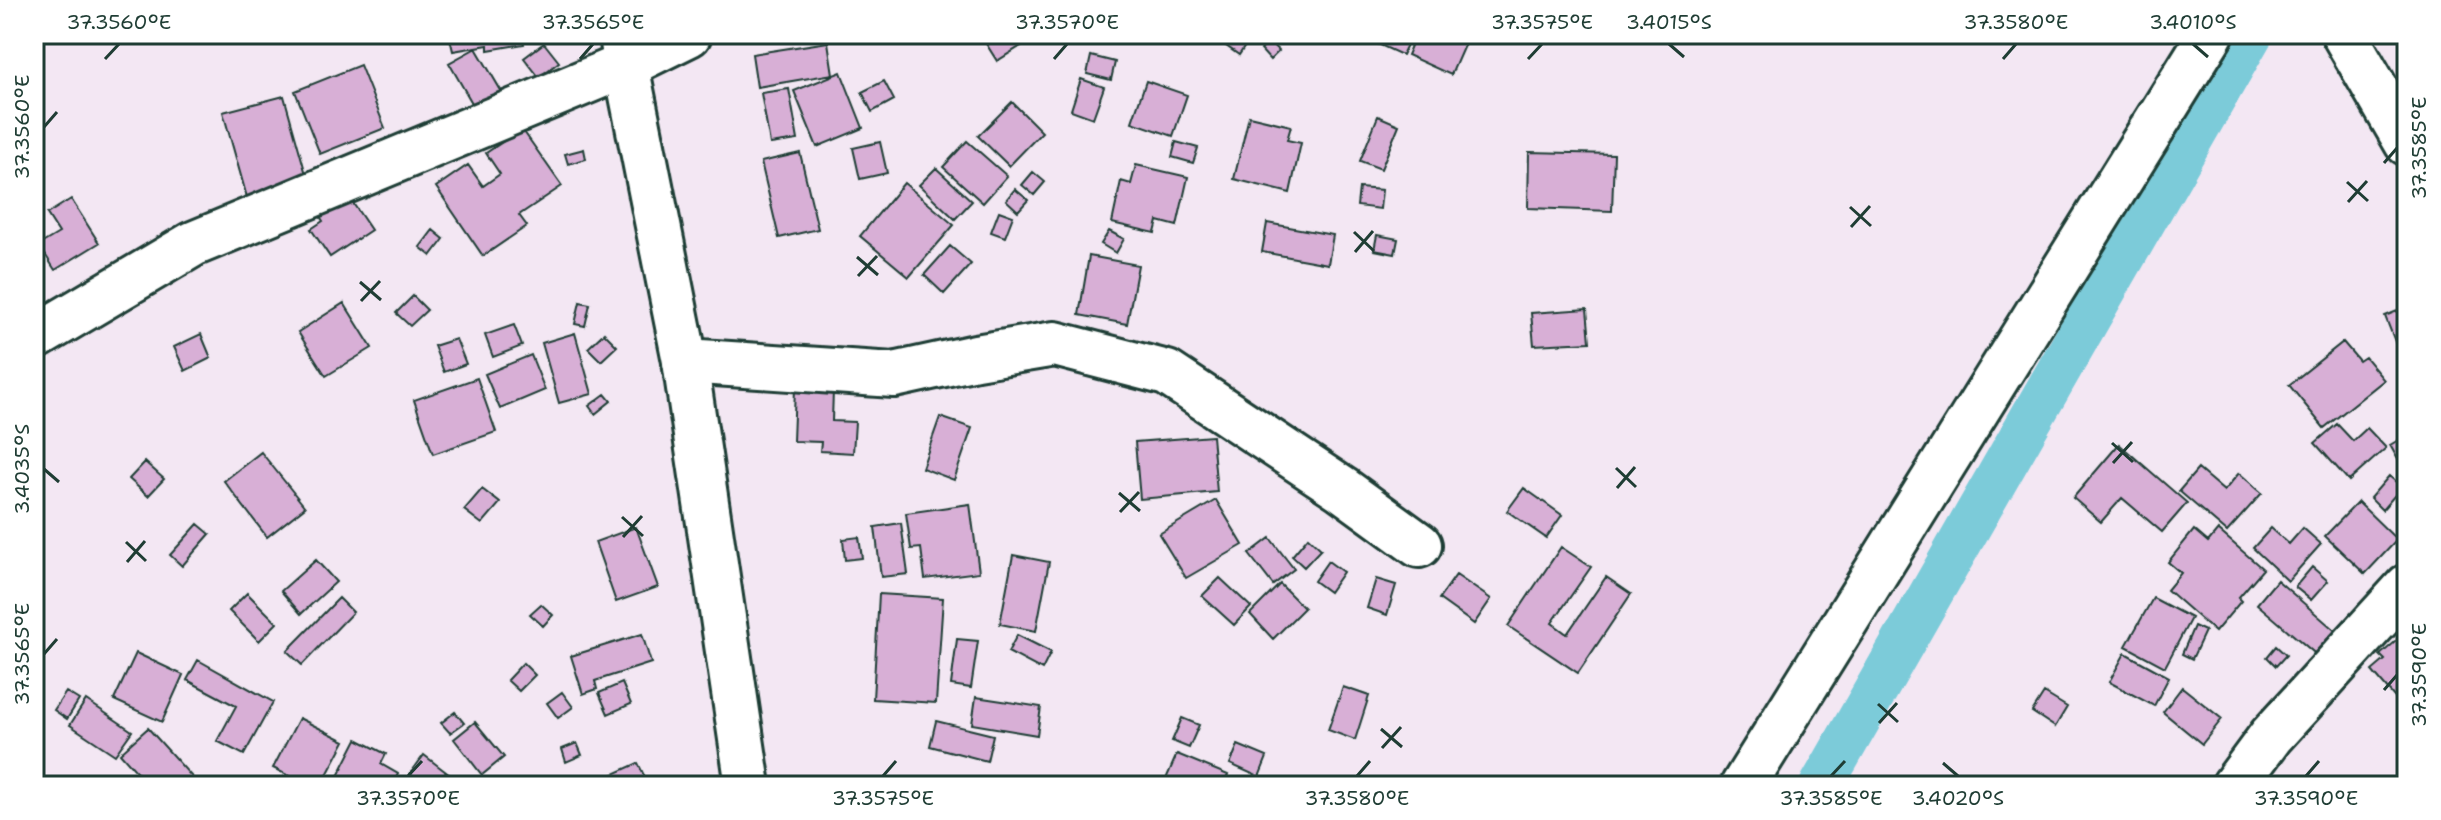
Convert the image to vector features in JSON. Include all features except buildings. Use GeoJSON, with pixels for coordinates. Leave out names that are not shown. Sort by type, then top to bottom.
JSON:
{"type":"FeatureCollection","features":[{"type":"Feature","properties":{"kind":"street"},"geometry":{"type":"LineString","coordinates":[[34,338],[193,244],[624,49],[689,34]]}},
{"type":"Feature","properties":{"kind":"street"},"geometry":{"type":"LineString","coordinates":[[1743,786],[2211,34]]}},
{"type":"Feature","properties":{"kind":"street"},"geometry":{"type":"LineString","coordinates":[[2344,34],[2407,143]]}},
{"type":"Feature","properties":{"kind":"street"},"geometry":{"type":"LineString","coordinates":[[624,49],[685,361],[748,786]]}},
{"type":"Feature","properties":{"kind":"street"},"geometry":{"type":"LineString","coordinates":[[685,361],[894,375],[1055,344],[1167,373],[1342,489],[1419,545]]}},
{"type":"Feature","properties":{"kind":"street"},"geometry":{"type":"LineString","coordinates":[[2234,786],[2271,736],[2407,587]]}},
{"type":"Feature","properties":{"kind":"waterway"},"geometry":{"type":"LineString","coordinates":[[1821,786],[2251,34]]}}]}
